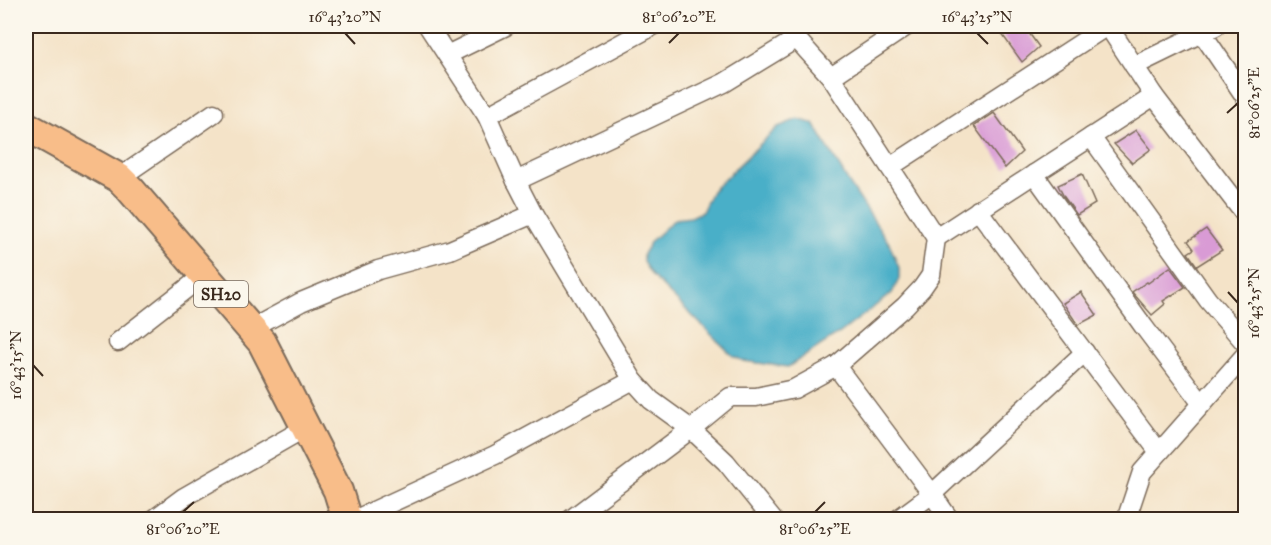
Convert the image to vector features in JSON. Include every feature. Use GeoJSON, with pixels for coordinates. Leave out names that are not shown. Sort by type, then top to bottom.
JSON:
{"type":"FeatureCollection","features":[{"type":"Feature","properties":{"kind":"main road","name":"SH20"},"geometry":{"type":"LineString","coordinates":[[26,126],[119,178],[262,342],[338,491],[347,519]]}},
{"type":"Feature","properties":{"kind":"street"},"geometry":{"type":"LineString","coordinates":[[428,26],[487,116],[533,214],[633,380],[651,400],[691,429],[726,462],[773,519]]}},
{"type":"Feature","properties":{"kind":"street"},"geometry":{"type":"LineString","coordinates":[[447,55],[506,26]]}},
{"type":"Feature","properties":{"kind":"street"},"geometry":{"type":"LineString","coordinates":[[487,116],[653,26]]}},
{"type":"Feature","properties":{"kind":"street"},"geometry":{"type":"LineString","coordinates":[[831,77],[907,26]]}},
{"type":"Feature","properties":{"kind":"street"},"geometry":{"type":"LineString","coordinates":[[890,167],[1108,26],[1154,96],[1245,216]]}},
{"type":"Feature","properties":{"kind":"street"},"geometry":{"type":"LineString","coordinates":[[1134,66],[1209,29],[1245,98]]}},
{"type":"Feature","properties":{"kind":"street"},"geometry":{"type":"LineString","coordinates":[[516,181],[724,83],[791,32],[831,77],[936,238],[931,275],[922,288],[905,306],[836,366],[794,389],[756,397],[730,397],[570,519]]}},
{"type":"Feature","properties":{"kind":"street"},"geometry":{"type":"LineString","coordinates":[[936,238],[1154,96]]}},
{"type":"Feature","properties":{"kind":"street"},"geometry":{"type":"LineString","coordinates":[[119,178],[214,113]]}},
{"type":"Feature","properties":{"kind":"street"},"geometry":{"type":"LineString","coordinates":[[1091,136],[1208,300],[1245,344]]}},
{"type":"Feature","properties":{"kind":"street"},"geometry":{"type":"LineString","coordinates":[[1034,174],[1202,404]]}},
{"type":"Feature","properties":{"kind":"street"},"geometry":{"type":"LineString","coordinates":[[978,210],[1159,452]]}},
{"type":"Feature","properties":{"kind":"street"},"geometry":{"type":"LineString","coordinates":[[251,329],[301,302],[378,270],[450,250],[533,214]]}},
{"type":"Feature","properties":{"kind":"street"},"geometry":{"type":"LineString","coordinates":[[118,342],[204,275]]}},
{"type":"Feature","properties":{"kind":"street"},"geometry":{"type":"LineString","coordinates":[[897,519],[933,494],[1085,352]]}},
{"type":"Feature","properties":{"kind":"street"},"geometry":{"type":"LineString","coordinates":[[1126,519],[1142,472],[1245,354]]}},
{"type":"Feature","properties":{"kind":"street"},"geometry":{"type":"LineString","coordinates":[[836,366],[950,519]]}},
{"type":"Feature","properties":{"kind":"street"},"geometry":{"type":"LineString","coordinates":[[354,519],[495,455],[633,380]]}},
{"type":"Feature","properties":{"kind":"street"},"geometry":{"type":"LineString","coordinates":[[153,519],[184,497],[305,428]]}},
{"type":"Feature","properties":{"kind":"water"},"geometry":{"type":"Polygon","coordinates":[[[798,119],[814,124],[849,183],[889,243],[899,268],[899,279],[892,293],[840,333],[788,367],[743,361],[733,356],[652,276],[643,262],[643,254],[651,241],[675,219],[691,217],[702,212],[712,191],[778,127],[798,119]]]}},
{"type":"Feature","properties":{"kind":"building"},"geometry":{"type":"Polygon","coordinates":[[[996,26],[1024,26],[1039,47],[1022,62],[996,26]]]}},
{"type":"Feature","properties":{"kind":"building"},"geometry":{"type":"Polygon","coordinates":[[[994,113],[1022,152],[1005,168],[974,126],[994,113]]]}},
{"type":"Feature","properties":{"kind":"building"},"geometry":{"type":"Polygon","coordinates":[[[1136,130],[1151,149],[1132,163],[1114,144],[1136,130]]]}},
{"type":"Feature","properties":{"kind":"building"},"geometry":{"type":"Polygon","coordinates":[[[1082,174],[1095,204],[1077,215],[1058,185],[1082,174]]]}},
{"type":"Feature","properties":{"kind":"building"},"geometry":{"type":"Polygon","coordinates":[[[1206,229],[1222,250],[1197,266],[1188,253],[1194,249],[1188,241],[1206,229]]]}},
{"type":"Feature","properties":{"kind":"building"},"geometry":{"type":"Polygon","coordinates":[[[1170,267],[1185,287],[1163,301],[1165,304],[1152,315],[1132,292],[1170,267]]]}},
{"type":"Feature","properties":{"kind":"building"},"geometry":{"type":"Polygon","coordinates":[[[1081,292],[1097,315],[1078,325],[1063,303],[1081,292]]]}}]}
